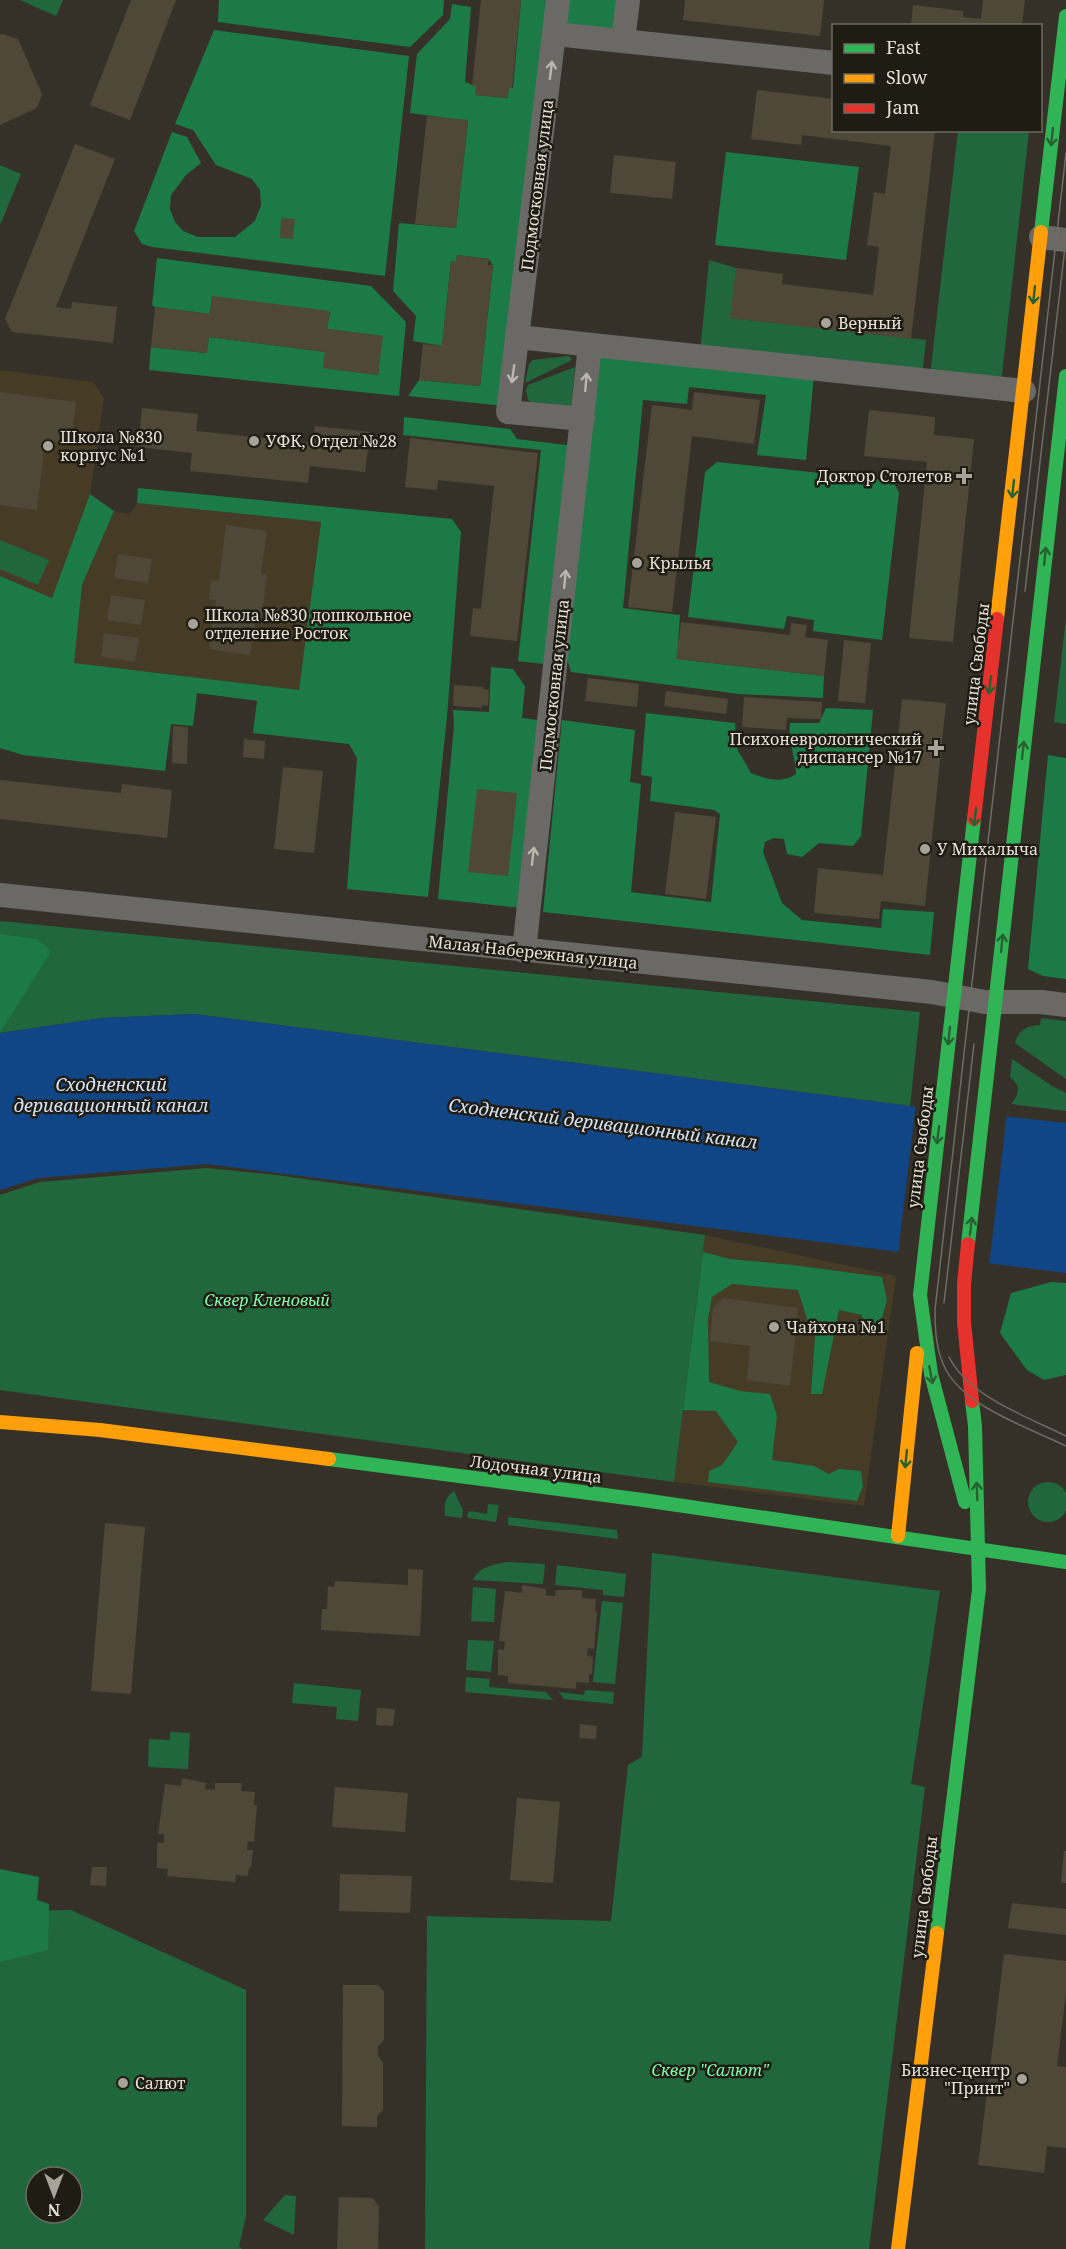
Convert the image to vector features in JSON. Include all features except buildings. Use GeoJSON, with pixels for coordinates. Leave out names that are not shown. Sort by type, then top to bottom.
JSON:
{"type":"FeatureCollection","features":[{"type":"Feature","properties":{"kind":"main road","name":"улица Свободы"},"geometry":{"type":"LineString","coordinates":[[898,1536],[921,1317],[921,1279],[1041,237],[1049,87],[1066,16]]}},
{"type":"Feature","properties":{"kind":"main road","name":"улица Свободы"},"geometry":{"type":"LineString","coordinates":[[898,2249],[979,1589],[975,1426],[964,1322],[964,1284],[1066,376]]}},
{"type":"Feature","properties":{"kind":"main road","name":"улица Свободы"},"geometry":{"type":"LineString","coordinates":[[921,1317],[932,1382],[979,1550]]}},
{"type":"Feature","properties":{"kind":"main road","name":"Лодочная улица"},"geometry":{"type":"LineString","coordinates":[[0,1422],[111,1431],[643,1500],[1066,1562]]}},
{"type":"Feature","properties":{"kind":"street","name":"Подмосковная улица"},"geometry":{"type":"LineString","coordinates":[[558,0],[508,412],[583,419]]}},
{"type":"Feature","properties":{"kind":"street"},"geometry":{"type":"LineString","coordinates":[[623,41],[628,0]]}},
{"type":"Feature","properties":{"kind":"street"},"geometry":{"type":"LineString","coordinates":[[555,34],[832,63]]}},
{"type":"Feature","properties":{"kind":"street"},"geometry":{"type":"LineString","coordinates":[[1041,237],[1066,240]]}},
{"type":"Feature","properties":{"kind":"street"},"geometry":{"type":"LineString","coordinates":[[518,337],[1024,391]]}},
{"type":"Feature","properties":{"kind":"street","name":"Подмосковная улица"},"geometry":{"type":"LineString","coordinates":[[524,951],[526,914],[549,730],[590,345]]}},
{"type":"Feature","properties":{"kind":"street","name":"Малая Набережная улица"},"geometry":{"type":"LineString","coordinates":[[0,895],[996,1002],[1041,1002],[1066,1005]]}},
{"type":"Feature","properties":{"kind":"shaded area","name":"Школа №830 корпус №1"},"geometry":{"type":"Polygon","coordinates":[[[0,370],[93,382],[104,398],[90,494],[52,598],[0,576],[0,370]]]}},
{"type":"Feature","properties":{"kind":"shaded area","name":"Школа №830 дошкольное отделение Росток"},"geometry":{"type":"Polygon","coordinates":[[[137,503],[321,522],[299,690],[73,663],[82,585],[114,511],[130,514],[137,503]]]}},
{"type":"Feature","properties":{"kind":"shaded area"},"geometry":{"type":"Polygon","coordinates":[[[705,1235],[896,1276],[864,1506],[674,1482],[705,1235]]]}},
{"type":"Feature","properties":{"kind":"green space"},"geometry":{"type":"Polygon","coordinates":[[[20,0],[63,0],[56,16],[20,0]]]}},
{"type":"Feature","properties":{"kind":"green space"},"geometry":{"type":"Polygon","coordinates":[[[219,0],[444,0],[443,15],[410,47],[218,22],[219,0]]]}},
{"type":"Feature","properties":{"kind":"green space"},"geometry":{"type":"Polygon","coordinates":[[[521,0],[552,0],[505,406],[408,396],[419,380],[480,386],[493,266],[489,259],[457,255],[456,262],[451,261],[442,346],[413,341],[416,316],[393,291],[399,223],[456,228],[468,121],[410,113],[417,54],[450,19],[452,4],[471,7],[465,82],[476,86],[476,95],[507,98],[509,88],[513,88],[521,0]]]}},
{"type":"Feature","properties":{"kind":"green space"},"geometry":{"type":"Polygon","coordinates":[[[563,0],[623,0],[620,36],[560,30],[563,0]]]}},
{"type":"Feature","properties":{"kind":"green space"},"geometry":{"type":"Polygon","coordinates":[[[214,30],[409,56],[385,276],[142,244],[134,231],[172,132],[187,137],[201,163],[186,175],[171,195],[170,209],[175,222],[183,231],[198,237],[235,237],[255,221],[261,205],[260,190],[252,179],[216,165],[193,130],[175,124],[214,30]]]}},
{"type":"Feature","properties":{"kind":"green space"},"geometry":{"type":"Polygon","coordinates":[[[958,132],[1029,132],[1001,383],[930,376],[958,132]]]}},
{"type":"Feature","properties":{"kind":"green space"},"geometry":{"type":"Polygon","coordinates":[[[726,152],[859,167],[846,260],[715,245],[726,152]]]}},
{"type":"Feature","properties":{"kind":"green space"},"geometry":{"type":"Polygon","coordinates":[[[0,165],[21,174],[1,223],[0,223],[0,165]]]}},
{"type":"Feature","properties":{"kind":"green space"},"geometry":{"type":"Polygon","coordinates":[[[157,258],[371,286],[406,322],[399,396],[149,370],[151,347],[206,353],[209,337],[325,352],[324,368],[378,375],[382,336],[327,329],[330,312],[212,297],[210,314],[155,307],[152,305],[157,258]]]}},
{"type":"Feature","properties":{"kind":"green space"},"geometry":{"type":"Polygon","coordinates":[[[709,260],[736,268],[731,318],[926,340],[922,376],[700,353],[709,260]]]}},
{"type":"Feature","properties":{"kind":"green space"},"geometry":{"type":"Polygon","coordinates":[[[600,351],[814,375],[806,460],[757,455],[766,395],[689,387],[687,404],[643,400],[623,608],[680,615],[677,659],[824,676],[823,698],[739,694],[571,672],[567,658],[600,351]]]}},
{"type":"Feature","properties":{"kind":"green space"},"geometry":{"type":"Polygon","coordinates":[[[569,356],[572,360],[525,383],[529,364],[533,360],[569,356]]]}},
{"type":"Feature","properties":{"kind":"green space"},"geometry":{"type":"Polygon","coordinates":[[[575,367],[571,409],[533,403],[528,400],[526,390],[528,385],[575,367]]]}},
{"type":"Feature","properties":{"kind":"green space"},"geometry":{"type":"Polygon","coordinates":[[[404,417],[510,429],[517,439],[575,446],[553,665],[518,661],[541,450],[403,435],[404,417]]]}},
{"type":"Feature","properties":{"kind":"green space"},"geometry":{"type":"Polygon","coordinates":[[[717,462],[893,481],[899,493],[882,640],[813,631],[814,620],[787,616],[784,629],[688,617],[705,472],[717,462]]]}},
{"type":"Feature","properties":{"kind":"green space"},"geometry":{"type":"Polygon","coordinates":[[[138,488],[452,519],[461,532],[447,717],[428,897],[347,889],[357,758],[349,744],[253,733],[257,701],[197,693],[193,726],[171,724],[165,771],[23,755],[0,748],[0,576],[52,598],[90,494],[114,511],[82,585],[74,663],[299,690],[321,522],[137,503],[138,488]]]}},
{"type":"Feature","properties":{"kind":"green space"},"geometry":{"type":"Polygon","coordinates":[[[0,540],[49,560],[38,585],[0,569],[0,540]]]}},
{"type":"Feature","properties":{"kind":"green space"},"geometry":{"type":"Polygon","coordinates":[[[1066,618],[1066,724],[1054,722],[1066,618]]]}},
{"type":"Feature","properties":{"kind":"green space"},"geometry":{"type":"Polygon","coordinates":[[[491,667],[513,669],[525,686],[522,718],[544,721],[522,908],[438,899],[454,725],[453,710],[489,712],[491,667]]]}},
{"type":"Feature","properties":{"kind":"green space"},"geometry":{"type":"Polygon","coordinates":[[[826,708],[873,710],[861,836],[853,846],[819,843],[802,857],[787,854],[784,839],[774,838],[765,842],[763,852],[782,903],[802,920],[881,928],[883,909],[934,912],[930,955],[543,912],[562,720],[635,730],[630,782],[641,784],[631,892],[711,902],[720,814],[714,810],[650,801],[652,777],[641,775],[646,713],[735,723],[737,749],[751,773],[779,780],[796,774],[790,723],[819,723],[826,708]]]}},
{"type":"Feature","properties":{"kind":"green space"},"geometry":{"type":"Polygon","coordinates":[[[1048,755],[1066,758],[1066,979],[1043,976],[1028,969],[1048,755]]]}},
{"type":"Feature","properties":{"kind":"green space"},"geometry":{"type":"Polygon","coordinates":[[[0,921],[920,1012],[910,1106],[194,1014],[102,1018],[0,1033],[0,921]]]}},
{"type":"Feature","properties":{"kind":"green space"},"geometry":{"type":"Polygon","coordinates":[[[0,934],[37,939],[51,951],[0,1033],[0,934]]]}},
{"type":"Feature","properties":{"kind":"green space"},"geometry":{"type":"Polygon","coordinates":[[[1041,1018],[1066,1021],[1066,1079],[1015,1043],[1018,1035],[1024,1030],[1040,1025],[1041,1018]]]}},
{"type":"Feature","properties":{"kind":"green space"},"geometry":{"type":"Polygon","coordinates":[[[1012,1059],[1066,1093],[1066,1111],[1011,1104],[1018,1090],[1016,1083],[1010,1077],[1012,1059]]]}},
{"type":"Feature","properties":{"kind":"green space","name":"Сквер Кленовый"},"geometry":{"type":"Polygon","coordinates":[[[207,1168],[276,1175],[705,1235],[674,1482],[0,1390],[0,1195],[40,1182],[207,1168]]]}},
{"type":"Feature","properties":{"kind":"green space"},"geometry":{"type":"Polygon","coordinates":[[[703,1252],[730,1259],[882,1277],[887,1300],[879,1329],[863,1337],[862,1315],[839,1310],[822,1394],[811,1394],[815,1336],[798,1290],[732,1284],[712,1297],[708,1319],[709,1382],[740,1391],[770,1394],[777,1416],[772,1460],[814,1466],[829,1474],[839,1469],[861,1471],[863,1486],[857,1501],[708,1482],[709,1471],[722,1465],[738,1442],[716,1411],[683,1410],[703,1252]]]}},
{"type":"Feature","properties":{"kind":"green space"},"geometry":{"type":"Polygon","coordinates":[[[1051,1282],[1066,1283],[1066,1375],[1044,1380],[1027,1370],[1000,1333],[1011,1293],[1051,1282]]]}},
{"type":"Feature","properties":{"kind":"green space"},"geometry":{"type":"Polygon","coordinates":[[[1048,1482],[1056,1484],[1066,1494],[1066,1510],[1056,1520],[1048,1522],[1040,1520],[1030,1510],[1028,1502],[1030,1494],[1040,1484],[1048,1482]]]}},
{"type":"Feature","properties":{"kind":"green space"},"geometry":{"type":"Polygon","coordinates":[[[454,1491],[463,1510],[462,1518],[445,1516],[445,1502],[454,1491]]]}},
{"type":"Feature","properties":{"kind":"green space"},"geometry":{"type":"Polygon","coordinates":[[[488,1504],[499,1505],[496,1522],[468,1518],[467,1514],[470,1511],[487,1514],[488,1504]]]}},
{"type":"Feature","properties":{"kind":"green space"},"geometry":{"type":"Polygon","coordinates":[[[508,1517],[617,1530],[618,1539],[508,1525],[508,1517]]]}},
{"type":"Feature","properties":{"kind":"green space","name":"Сквер \"Салют\""},"geometry":{"type":"Polygon","coordinates":[[[652,1553],[940,1591],[911,1784],[925,1787],[869,2249],[425,2249],[427,1916],[611,1921],[628,1765],[642,1757],[652,1553]]]}},
{"type":"Feature","properties":{"kind":"green space"},"geometry":{"type":"Polygon","coordinates":[[[508,1562],[545,1564],[543,1584],[473,1580],[483,1569],[508,1562]]]}},
{"type":"Feature","properties":{"kind":"green space"},"geometry":{"type":"Polygon","coordinates":[[[557,1565],[626,1574],[624,1597],[603,1595],[603,1590],[555,1585],[557,1565]]]}},
{"type":"Feature","properties":{"kind":"green space"},"geometry":{"type":"Polygon","coordinates":[[[473,1587],[496,1589],[494,1622],[471,1621],[473,1587]]]}},
{"type":"Feature","properties":{"kind":"green space"},"geometry":{"type":"Polygon","coordinates":[[[602,1601],[623,1603],[615,1684],[593,1682],[602,1601]]]}},
{"type":"Feature","properties":{"kind":"green space"},"geometry":{"type":"Polygon","coordinates":[[[468,1640],[494,1641],[491,1672],[466,1670],[468,1640]]]}},
{"type":"Feature","properties":{"kind":"green space"},"geometry":{"type":"Polygon","coordinates":[[[466,1677],[490,1679],[489,1687],[546,1692],[553,1700],[465,1692],[466,1677]]]}},
{"type":"Feature","properties":{"kind":"green space"},"geometry":{"type":"Polygon","coordinates":[[[294,1683],[361,1690],[358,1721],[336,1719],[337,1707],[292,1703],[294,1683]]]}},
{"type":"Feature","properties":{"kind":"green space"},"geometry":{"type":"Polygon","coordinates":[[[585,1690],[614,1692],[613,1704],[564,1699],[559,1692],[584,1695],[585,1690]]]}},
{"type":"Feature","properties":{"kind":"green space"},"geometry":{"type":"Polygon","coordinates":[[[170,1732],[190,1733],[188,1769],[148,1767],[149,1739],[170,1740],[170,1732]]]}},
{"type":"Feature","properties":{"kind":"green space"},"geometry":{"type":"Polygon","coordinates":[[[0,1869],[39,1877],[37,1900],[49,1904],[48,1950],[0,1962],[0,1869]]]}},
{"type":"Feature","properties":{"kind":"green space","name":"Салют"},"geometry":{"type":"Polygon","coordinates":[[[0,1897],[31,1911],[71,1910],[246,1990],[246,2216],[239,2246],[242,2249],[0,2249],[0,1897]]]}},
{"type":"Feature","properties":{"kind":"green space"},"geometry":{"type":"Polygon","coordinates":[[[285,2195],[296,2196],[294,2235],[263,2220],[285,2195]]]}},
{"type":"Feature","properties":{"kind":"water","name":"Сходненский деривационный канал"},"geometry":{"type":"Polygon","coordinates":[[[194,1014],[910,1106],[1066,1123],[1066,1273],[207,1164],[38,1178],[0,1190],[0,1033],[102,1018],[194,1014]]]}},
{"type":"Feature","properties":{"kind":"pier"},"geometry":{"type":"Polygon","coordinates":[[[916,1103],[1007,1113],[989,1266],[898,1254],[916,1103]]]}},
{"type":"Feature","properties":{"kind":"tram line"},"geometry":{"type":"LineString","coordinates":[[1066,153],[935,1310],[940,1356],[955,1383],[983,1406],[1066,1446]]}},
{"type":"Feature","properties":{"kind":"tram line"},"geometry":{"type":"LineString","coordinates":[[1025,591],[1066,239]]}},
{"type":"Feature","properties":{"kind":"tram line"},"geometry":{"type":"LineString","coordinates":[[944,1303],[974,1044]]}},
{"type":"Feature","properties":{"kind":"tram line"},"geometry":{"type":"LineString","coordinates":[[949,1357],[970,1384],[985,1395],[1066,1436]]}},
{"type":"Feature","properties":{"kind":"traffic: fast"},"geometry":{"type":"LineString","coordinates":[[1041,232],[1066,16]]}},
{"type":"Feature","properties":{"kind":"traffic: fast"},"geometry":{"type":"LineString","coordinates":[[968,1244],[1066,376]]}},
{"type":"Feature","properties":{"kind":"traffic: fast"},"geometry":{"type":"LineString","coordinates":[[965,1502],[931,1374],[920,1295],[974,819]]}},
{"type":"Feature","properties":{"kind":"traffic: fast"},"geometry":{"type":"LineString","coordinates":[[937,1933],[979,1589],[975,1426],[972,1401]]}},
{"type":"Feature","properties":{"kind":"traffic: fast"},"geometry":{"type":"LineString","coordinates":[[329,1459],[643,1500],[1066,1562]]}},
{"type":"Feature","properties":{"kind":"traffic: slow"},"geometry":{"type":"LineString","coordinates":[[997,619],[1041,232]]}},
{"type":"Feature","properties":{"kind":"traffic: slow"},"geometry":{"type":"LineString","coordinates":[[898,1536],[917,1353]]}},
{"type":"Feature","properties":{"kind":"traffic: slow"},"geometry":{"type":"LineString","coordinates":[[0,1422],[100,1430],[329,1459]]}},
{"type":"Feature","properties":{"kind":"traffic: slow"},"geometry":{"type":"LineString","coordinates":[[898,2249],[937,1933]]}},
{"type":"Feature","properties":{"kind":"traffic: jam"},"geometry":{"type":"LineString","coordinates":[[974,819],[997,619]]}},
{"type":"Feature","properties":{"kind":"traffic: jam"},"geometry":{"type":"LineString","coordinates":[[968,1244],[964,1284],[964,1322],[972,1401]]}},
{"type":"Feature","properties":{"kind":"place","name":"Верный"},"geometry":{"type":"Point","coordinates":[826,323]}},
{"type":"Feature","properties":{"kind":"place","name":"УФК, Отдел №28"},"geometry":{"type":"Point","coordinates":[254,441]}},
{"type":"Feature","properties":{"kind":"place","name":"Школа №830 корпус №1"},"geometry":{"type":"Point","coordinates":[48,446]}},
{"type":"Feature","properties":{"kind":"place","name":"Доктор Столетов"},"geometry":{"type":"Point","coordinates":[964,476]}},
{"type":"Feature","properties":{"kind":"place","name":"Крылья"},"geometry":{"type":"Point","coordinates":[637,563]}},
{"type":"Feature","properties":{"kind":"place","name":"Школа №830 дошкольное отделение Росток"},"geometry":{"type":"Point","coordinates":[193,624]}},
{"type":"Feature","properties":{"kind":"place","name":"Психоневрологический диспансер №17"},"geometry":{"type":"Point","coordinates":[936,748]}},
{"type":"Feature","properties":{"kind":"place","name":"У Михалыча"},"geometry":{"type":"Point","coordinates":[925,849]}},
{"type":"Feature","properties":{"kind":"place","name":"Чайхона №1"},"geometry":{"type":"Point","coordinates":[774,1327]}},
{"type":"Feature","properties":{"kind":"place","name":"Бизнес-центр \"Принт\""},"geometry":{"type":"Point","coordinates":[1022,2079]}},
{"type":"Feature","properties":{"kind":"place","name":"Салют"},"geometry":{"type":"Point","coordinates":[123,2083]}}]}
